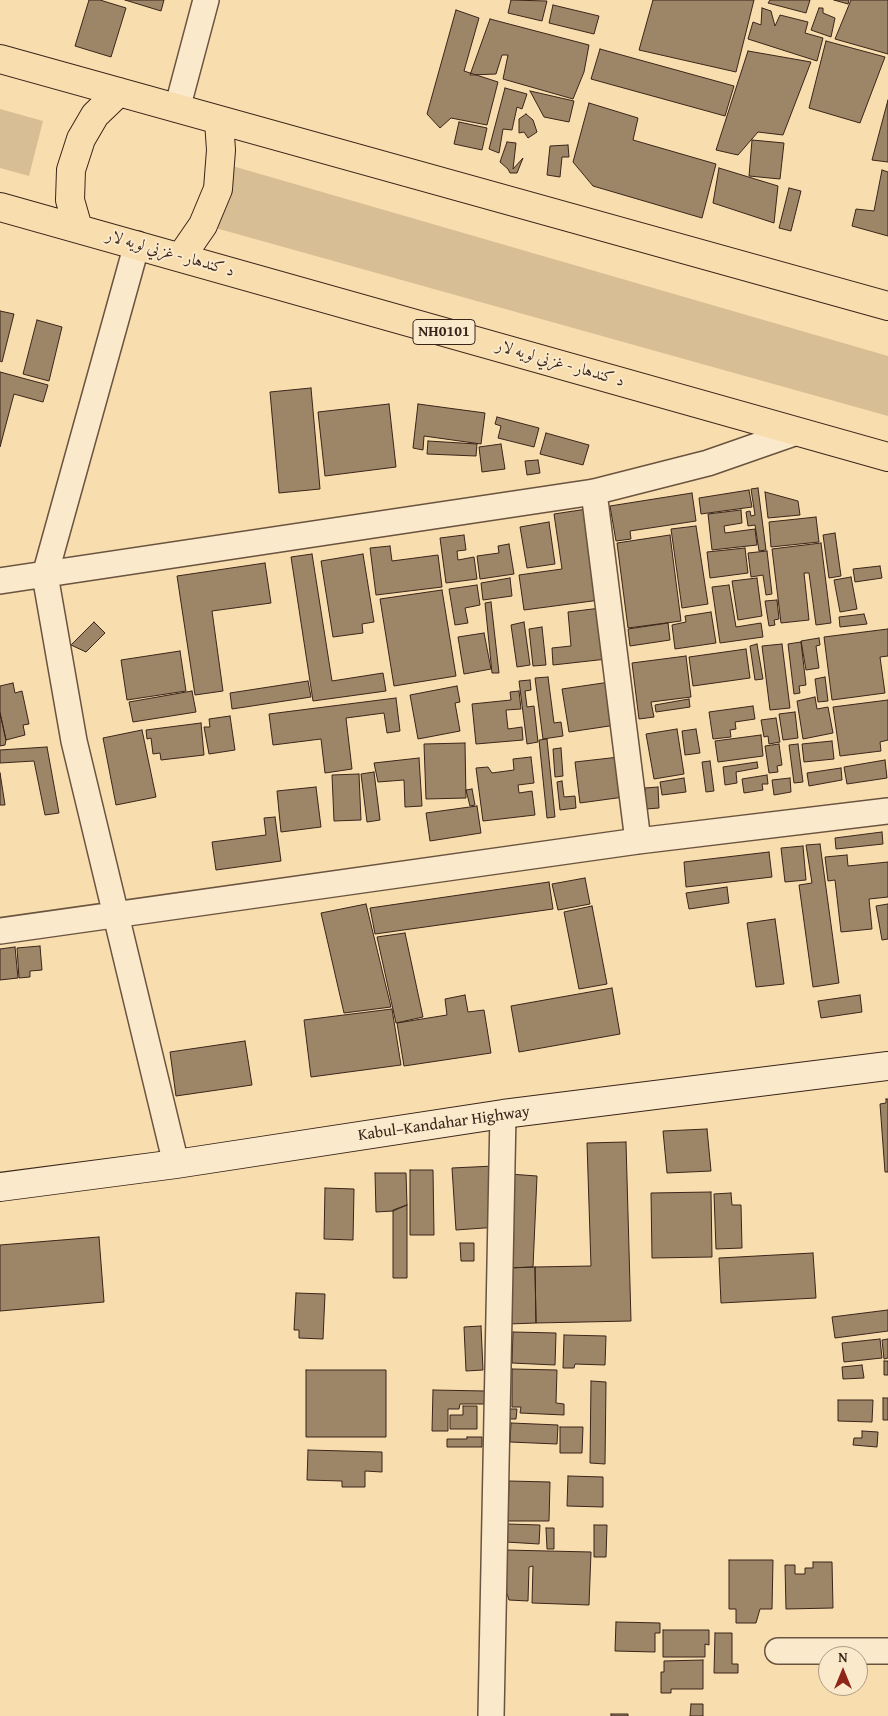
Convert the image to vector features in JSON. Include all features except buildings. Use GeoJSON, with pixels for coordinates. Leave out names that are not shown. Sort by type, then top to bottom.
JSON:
{"type":"FeatureCollection","features":[{"type":"Feature","properties":{"kind":"highway"},"geometry":{"type":"LineString","coordinates":[[0,59],[888,306]]}},
{"type":"Feature","properties":{"kind":"highway"},"geometry":{"type":"LineString","coordinates":[[78,228],[70,200],[71,170],[81,139],[95,115],[118,92]]}},
{"type":"Feature","properties":{"kind":"highway"},"geometry":{"type":"LineString","coordinates":[[181,257],[203,225],[218,189],[221,150],[219,121]]}},
{"type":"Feature","properties":{"kind":"highway","name":"د کندهار - غزني لويه لار"},"geometry":{"type":"LineString","coordinates":[[0,207],[137,244],[888,458]]}},
{"type":"Feature","properties":{"kind":"main road","name":"Kabul–Kandahar Highway"},"geometry":{"type":"LineString","coordinates":[[0,1187],[176,1164],[503,1114],[888,1066]]}},
{"type":"Feature","properties":{"kind":"street"},"geometry":{"type":"LineString","coordinates":[[177,109],[206,0]]}},
{"type":"Feature","properties":{"kind":"street"},"geometry":{"type":"LineString","coordinates":[[137,244],[45,575],[74,741],[176,1164]]}},
{"type":"Feature","properties":{"kind":"street"},"geometry":{"type":"LineString","coordinates":[[0,581],[594,492],[708,462],[797,432]]}},
{"type":"Feature","properties":{"kind":"street"},"geometry":{"type":"LineString","coordinates":[[594,492],[638,841]]}},
{"type":"Feature","properties":{"kind":"street"},"geometry":{"type":"LineString","coordinates":[[0,931],[638,841],[888,811]]}},
{"type":"Feature","properties":{"kind":"street"},"geometry":{"type":"LineString","coordinates":[[491,1716],[503,1114]]}},
{"type":"Feature","properties":{"kind":"street"},"geometry":{"type":"LineString","coordinates":[[778,1651],[888,1651]]}},
{"type":"Feature","properties":{"kind":"shaded area"},"geometry":{"type":"Polygon","coordinates":[[[0,109],[43,121],[29,176],[0,168],[0,109]]]}},
{"type":"Feature","properties":{"kind":"shaded area"},"geometry":{"type":"Polygon","coordinates":[[[229,165],[888,356],[888,416],[212,227],[229,165]]]}}]}
